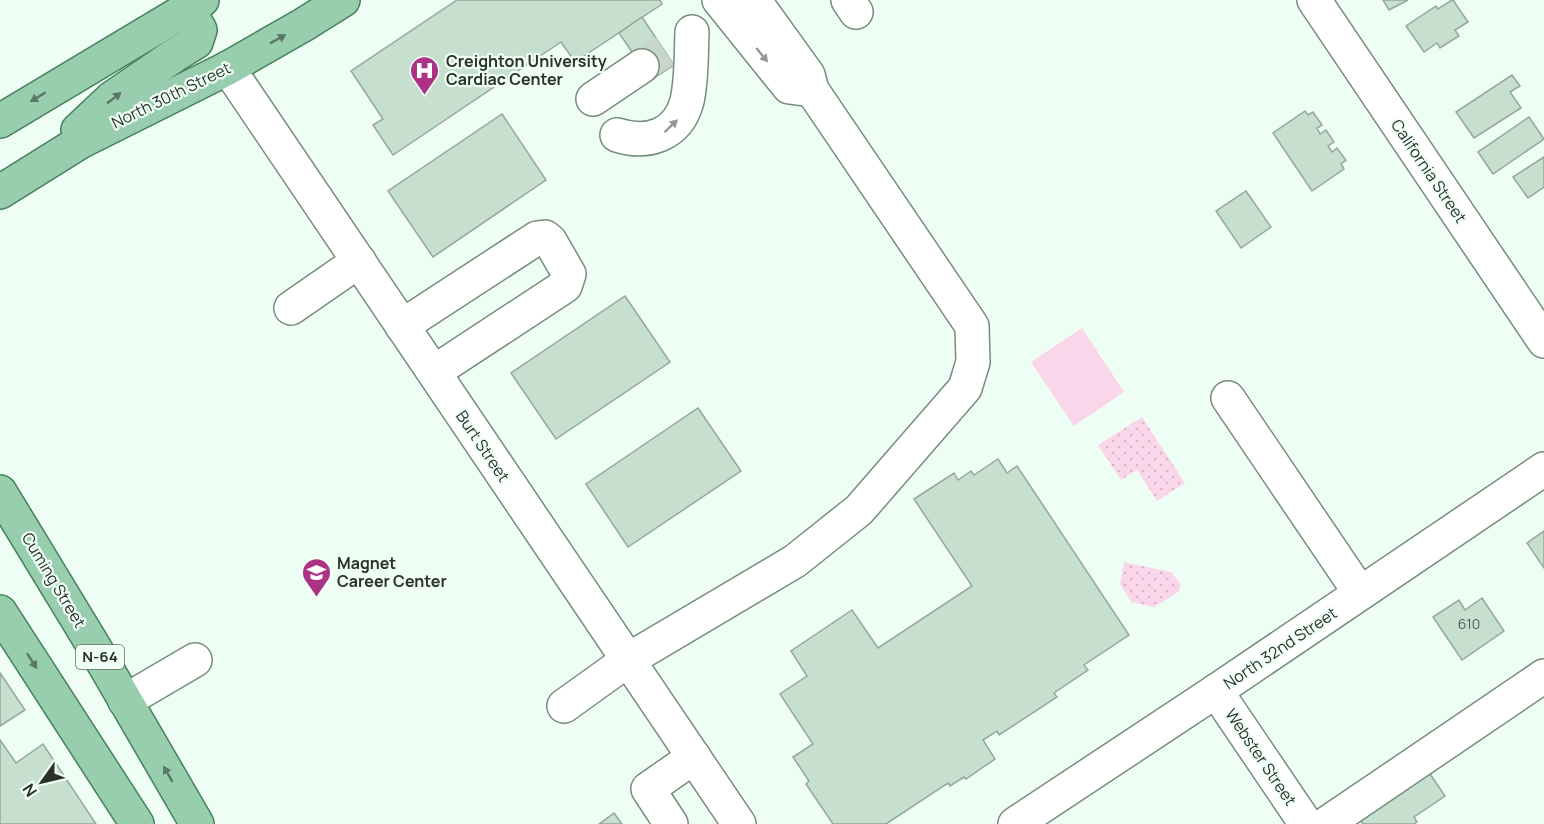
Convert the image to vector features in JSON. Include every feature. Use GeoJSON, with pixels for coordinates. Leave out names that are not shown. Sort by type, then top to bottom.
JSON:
{"type":"FeatureCollection","features":[{"type":"Feature","properties":{"kind":"main road","name":"North 30th Street"},"geometry":{"type":"LineString","coordinates":[[0,192],[80,142],[228,68],[343,0]]}},
{"type":"Feature","properties":{"kind":"main road"},"geometry":{"type":"LineString","coordinates":[[0,121],[191,3],[200,30],[196,42],[112,98],[40,166]]}},
{"type":"Feature","properties":{"kind":"main road","name":"Cuming Street"},"geometry":{"type":"LineString","coordinates":[[0,492],[197,824]]}},
{"type":"Feature","properties":{"kind":"main road"},"geometry":{"type":"LineString","coordinates":[[0,612],[133,822]]}},
{"type":"Feature","properties":{"kind":"street","name":"California Street"},"geometry":{"type":"LineString","coordinates":[[1314,0],[1544,341]]}},
{"type":"Feature","properties":{"kind":"street"},"geometry":{"type":"LineString","coordinates":[[564,706],[628,660],[795,561],[859,510],[965,388],[974,362],[972,326],[812,90],[789,87],[734,2],[593,99]]}},
{"type":"Feature","properties":{"kind":"street"},"geometry":{"type":"LineString","coordinates":[[617,135],[636,139],[652,138],[665,132],[680,117],[688,91],[692,32]]}},
{"type":"Feature","properties":{"kind":"street","name":"Burt Street"},"geometry":{"type":"LineString","coordinates":[[228,68],[739,824]]}},
{"type":"Feature","properties":{"kind":"street"},"geometry":{"type":"LineString","coordinates":[[402,326],[537,238],[545,237],[550,241],[569,274],[565,286],[434,372]]}},
{"type":"Feature","properties":{"kind":"street"},"geometry":{"type":"LineString","coordinates":[[291,308],[358,261]]}},
{"type":"Feature","properties":{"kind":"street"},"geometry":{"type":"LineString","coordinates":[[1228,398],[1360,594]]}},
{"type":"Feature","properties":{"kind":"street","name":"North 32nd Street"},"geometry":{"type":"LineString","coordinates":[[1015,824],[1544,469]]}},
{"type":"Feature","properties":{"kind":"street"},"geometry":{"type":"LineString","coordinates":[[125,701],[195,660]]}},
{"type":"Feature","properties":{"kind":"street"},"geometry":{"type":"LineString","coordinates":[[1326,824],[1544,676]]}},
{"type":"Feature","properties":{"kind":"street","name":"Webster Street"},"geometry":{"type":"LineString","coordinates":[[1216,691],[1306,824]]}},
{"type":"Feature","properties":{"kind":"street"},"geometry":{"type":"LineString","coordinates":[[671,824],[648,789],[694,757]]}},
{"type":"Feature","properties":{"kind":"shaded area"},"geometry":{"type":"Polygon","coordinates":[[[1082,328],[1124,392],[1074,426],[1031,362],[1082,328]]]}},
{"type":"Feature","properties":{"kind":"shaded area"},"geometry":{"type":"Polygon","coordinates":[[[1142,417],[1185,483],[1157,501],[1137,470],[1121,480],[1098,445],[1142,417]]]}},
{"type":"Feature","properties":{"kind":"shaded area"},"geometry":{"type":"Polygon","coordinates":[[[1124,562],[1171,572],[1181,584],[1178,592],[1154,607],[1131,602],[1120,584],[1124,562]]]}},
{"type":"Feature","properties":{"kind":"building","name":"Creighton University Cardiac Center"},"geometry":{"type":"Polygon","coordinates":[[[457,0],[660,0],[662,4],[575,62],[561,42],[393,155],[373,125],[383,119],[351,71],[457,0]]]}},
{"type":"Feature","properties":{"kind":"building"},"geometry":{"type":"Polygon","coordinates":[[[1383,0],[1408,0],[1389,10],[1383,0]]]}},
{"type":"Feature","properties":{"kind":"building"},"geometry":{"type":"Polygon","coordinates":[[[1452,0],[1468,22],[1455,30],[1459,36],[1440,48],[1437,43],[1424,52],[1406,26],[1436,6],[1438,9],[1452,0]]]}},
{"type":"Feature","properties":{"kind":"building"},"geometry":{"type":"Polygon","coordinates":[[[642,17],[674,65],[651,80],[619,33],[642,17]]]}},
{"type":"Feature","properties":{"kind":"building"},"geometry":{"type":"Polygon","coordinates":[[[1512,75],[1520,86],[1510,92],[1521,108],[1474,138],[1456,112],[1512,75]]]}},
{"type":"Feature","properties":{"kind":"building"},"geometry":{"type":"Polygon","coordinates":[[[1305,111],[1308,115],[1313,112],[1322,125],[1317,128],[1320,134],[1326,130],[1334,142],[1328,146],[1332,152],[1337,148],[1346,160],[1341,164],[1344,169],[1312,191],[1273,133],[1305,111]]]}},
{"type":"Feature","properties":{"kind":"building"},"geometry":{"type":"Polygon","coordinates":[[[502,114],[546,180],[433,257],[388,191],[502,114]]]}},
{"type":"Feature","properties":{"kind":"building"},"geometry":{"type":"Polygon","coordinates":[[[1529,117],[1544,139],[1493,174],[1478,152],[1529,117]]]}},
{"type":"Feature","properties":{"kind":"building"},"geometry":{"type":"Polygon","coordinates":[[[1544,157],[1544,187],[1528,198],[1513,177],[1544,157]]]}},
{"type":"Feature","properties":{"kind":"building"},"geometry":{"type":"Polygon","coordinates":[[[1246,191],[1271,227],[1241,248],[1216,211],[1246,191]]]}},
{"type":"Feature","properties":{"kind":"building"},"geometry":{"type":"Polygon","coordinates":[[[625,296],[670,362],[556,439],[511,373],[625,296]]]}},
{"type":"Feature","properties":{"kind":"building"},"geometry":{"type":"Polygon","coordinates":[[[698,408],[741,471],[628,547],[586,484],[698,408]]]}},
{"type":"Feature","properties":{"kind":"building"},"geometry":{"type":"Polygon","coordinates":[[[998,459],[1007,473],[1017,466],[1129,635],[1084,665],[1088,670],[1054,693],[1057,697],[999,735],[997,731],[983,740],[995,759],[966,779],[964,777],[950,786],[948,783],[886,824],[833,824],[806,784],[809,781],[793,757],[813,744],[780,694],[807,676],[791,651],[852,610],[878,648],[972,586],[914,499],[954,473],[958,480],[971,471],[974,475],[998,459]]]}},
{"type":"Feature","properties":{"kind":"building"},"geometry":{"type":"Polygon","coordinates":[[[1544,531],[1544,568],[1527,543],[1544,531]]]}},
{"type":"Feature","properties":{"kind":"building"},"geometry":{"type":"Polygon","coordinates":[[[1482,598],[1504,631],[1462,660],[1433,617],[1459,600],[1465,610],[1482,598]]]}},
{"type":"Feature","properties":{"kind":"building"},"geometry":{"type":"Polygon","coordinates":[[[0,673],[25,710],[0,726],[0,673]]]}},
{"type":"Feature","properties":{"kind":"building"},"geometry":{"type":"Polygon","coordinates":[[[0,740],[16,763],[43,744],[96,824],[0,824],[0,740]]]}},
{"type":"Feature","properties":{"kind":"building"},"geometry":{"type":"Polygon","coordinates":[[[1426,768],[1445,796],[1414,817],[1417,822],[1414,824],[1363,824],[1357,815],[1426,768]]]}},
{"type":"Feature","properties":{"kind":"building"},"geometry":{"type":"Polygon","coordinates":[[[614,813],[622,824],[599,824],[614,813]]]}},
{"type":"Feature","properties":{"kind":"tunnel"},"geometry":{"type":"LineString","coordinates":[[642,66],[665,51]]}},
{"type":"Feature","properties":{"kind":"place","name":"Creighton University Cardiac Center"},"geometry":{"type":"Point","coordinates":[425,96]}},
{"type":"Feature","properties":{"kind":"place","name":"Magnet Career Center"},"geometry":{"type":"Point","coordinates":[316,598]}}]}
